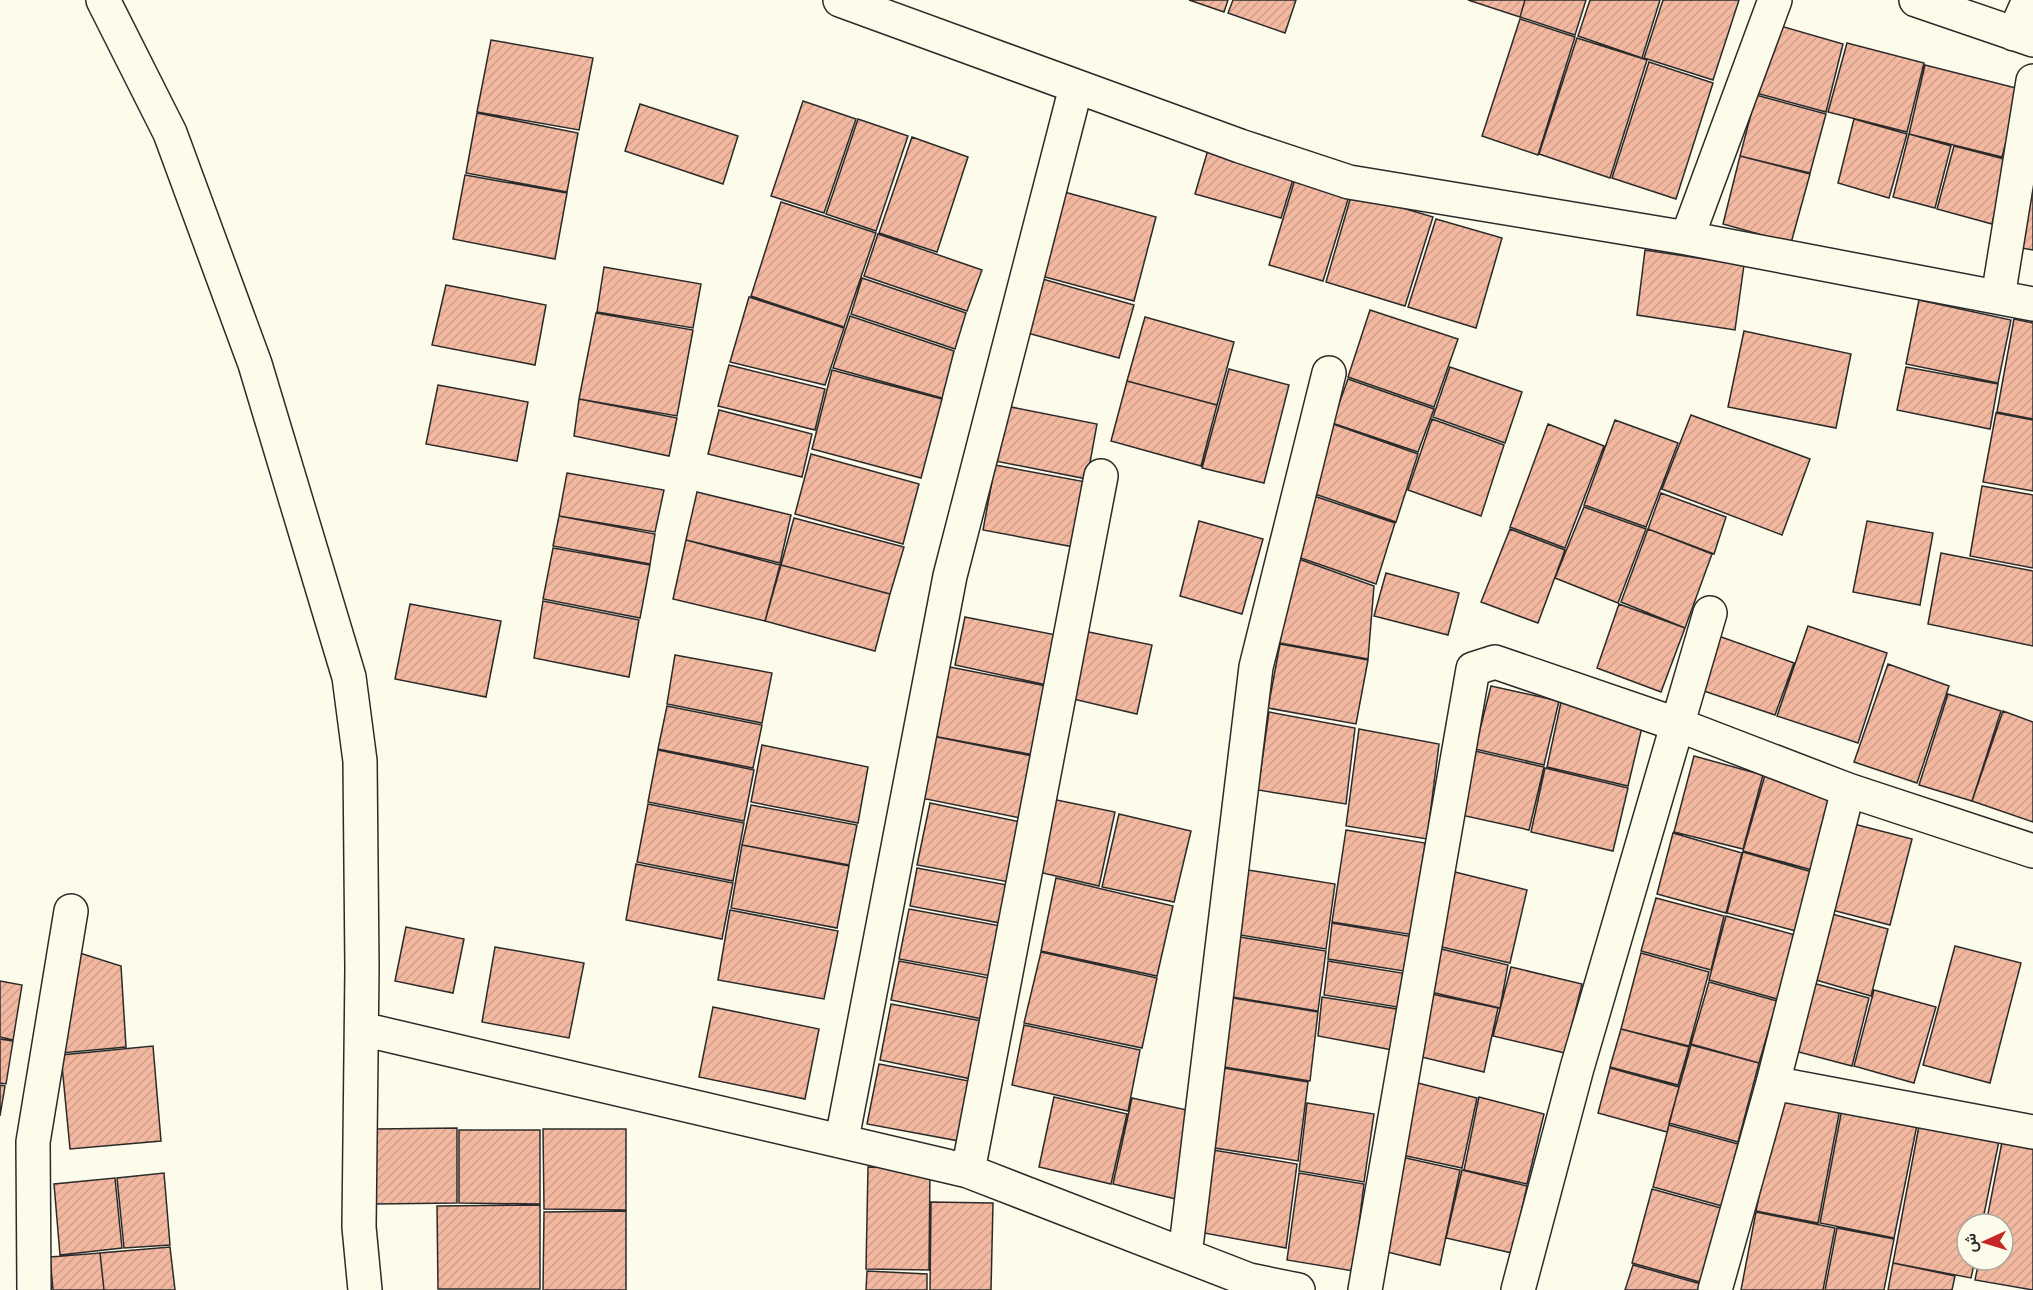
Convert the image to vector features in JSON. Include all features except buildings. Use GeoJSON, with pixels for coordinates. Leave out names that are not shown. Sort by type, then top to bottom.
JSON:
{"type":"FeatureCollection","features":[{"type":"Feature","properties":{"kind":"street"},"geometry":{"type":"LineString","coordinates":[[103,0],[170,133],[255,364],[349,677],[360,761],[362,1029],[359,1227],[365,1290]]}},
{"type":"Feature","properties":{"kind":"street"},"geometry":{"type":"LineString","coordinates":[[840,0],[1240,146],[1348,182],[1687,238],[2033,304]]}},
{"type":"Feature","properties":{"kind":"street"},"geometry":{"type":"LineString","coordinates":[[1687,238],[1775,0]]}},
{"type":"Feature","properties":{"kind":"street"},"geometry":{"type":"LineString","coordinates":[[1916,0],[2023,37],[2029,0]]}},
{"type":"Feature","properties":{"kind":"street"},"geometry":{"type":"LineString","coordinates":[[1998,297],[2033,81]]}},
{"type":"Feature","properties":{"kind":"street"},"geometry":{"type":"LineString","coordinates":[[842,1139],[950,576],[1076,87]]}},
{"type":"Feature","properties":{"kind":"street"},"geometry":{"type":"LineString","coordinates":[[1185,1255],[1256,667],[1329,373]]}},
{"type":"Feature","properties":{"kind":"street"},"geometry":{"type":"LineString","coordinates":[[968,1171],[1101,476]]}},
{"type":"Feature","properties":{"kind":"street"},"geometry":{"type":"LineString","coordinates":[[1518,1290],[1577,1068],[1710,613]]}},
{"type":"Feature","properties":{"kind":"street"},"geometry":{"type":"LineString","coordinates":[[1365,1290],[1473,669],[1495,662],[1676,724],[1848,790],[2033,851]]}},
{"type":"Feature","properties":{"kind":"street"},"geometry":{"type":"LineString","coordinates":[[1716,1290],[1773,1083],[1848,790]]}},
{"type":"Feature","properties":{"kind":"street"},"geometry":{"type":"LineString","coordinates":[[34,1290],[33,1142],[71,911]]}},
{"type":"Feature","properties":{"kind":"street"},"geometry":{"type":"LineString","coordinates":[[362,1029],[842,1139],[968,1171],[1185,1255],[1248,1285],[1298,1290]]}},
{"type":"Feature","properties":{"kind":"street"},"geometry":{"type":"LineString","coordinates":[[1773,1083],[2033,1132]]}}]}
